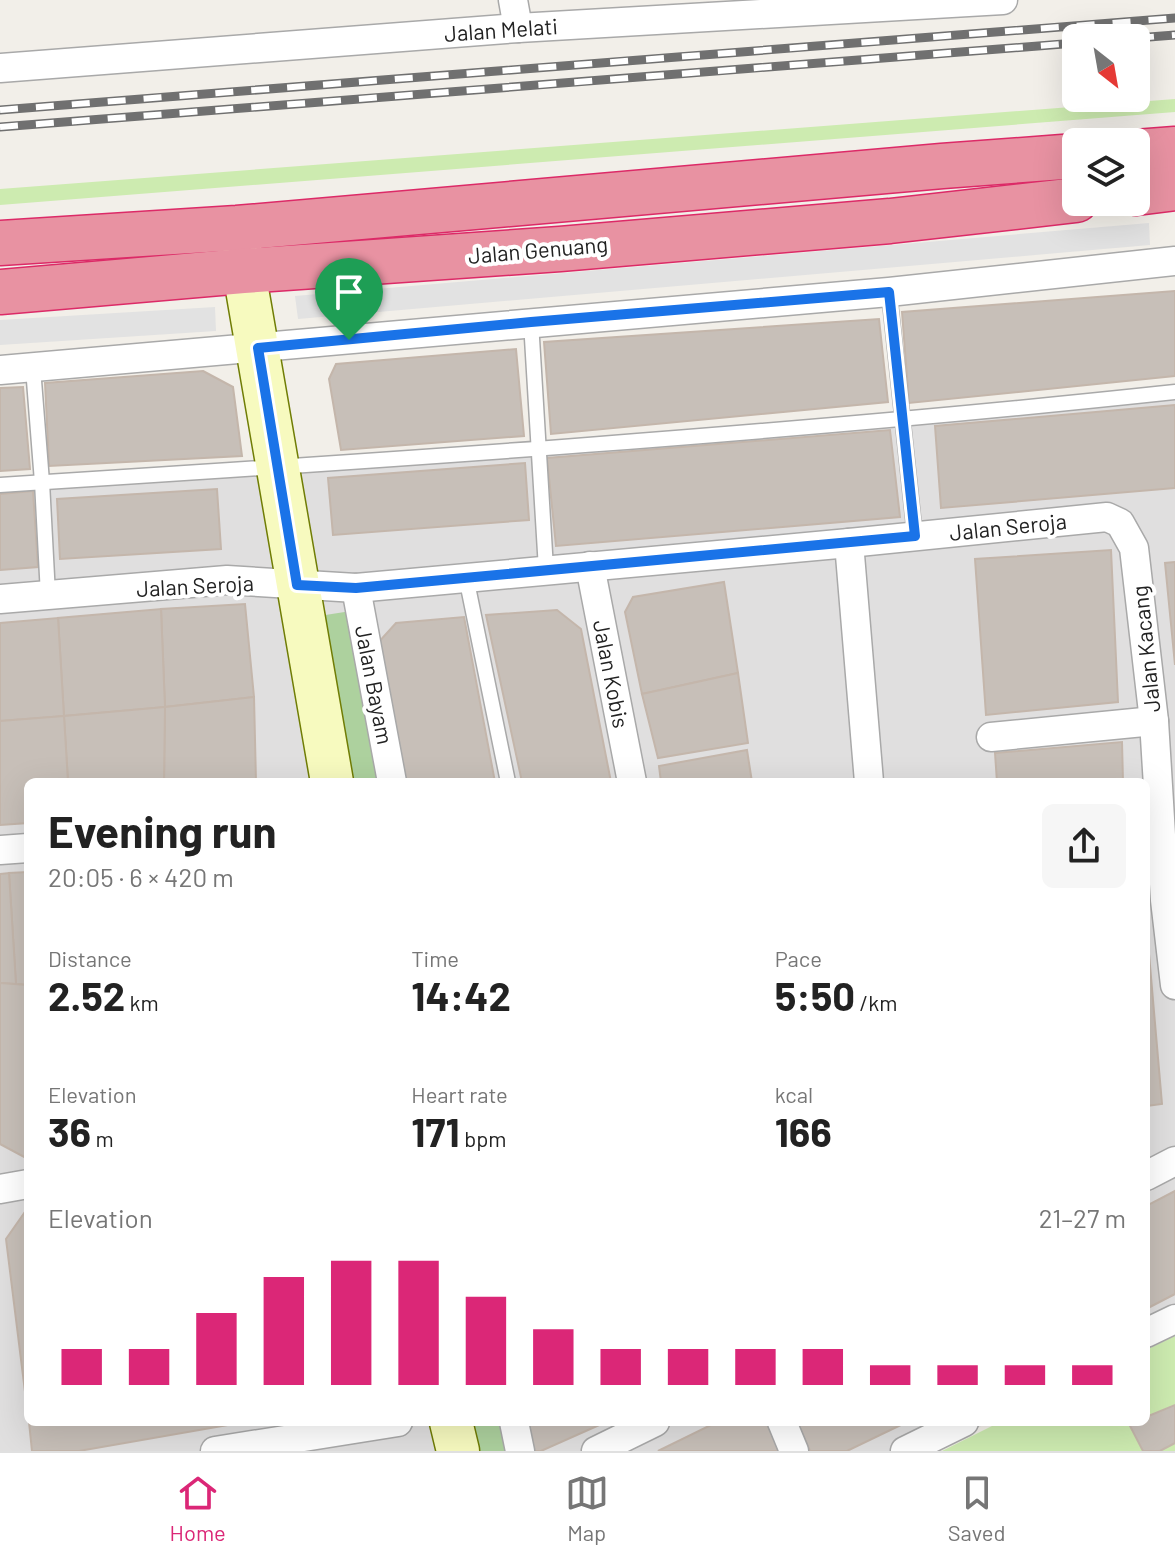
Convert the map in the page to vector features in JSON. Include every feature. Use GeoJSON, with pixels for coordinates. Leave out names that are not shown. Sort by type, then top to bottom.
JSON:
{"type":"FeatureCollection","features":[{"type":"Feature","properties":{"kind":"highway"},"geometry":{"type":"LineString","coordinates":[[1150,151],[1175,149]]}},
{"type":"Feature","properties":{"kind":"highway"},"geometry":{"type":"LineString","coordinates":[[0,243],[237,228],[1062,157]]}},
{"type":"Feature","properties":{"kind":"highway"},"geometry":{"type":"LineString","coordinates":[[1150,191],[1175,188]]}},
{"type":"Feature","properties":{"kind":"highway","name":"Jalan Genuang"},"geometry":{"type":"LineString","coordinates":[[0,292],[243,271],[545,251],[890,221],[1062,202]]}},
{"type":"Feature","properties":{"kind":"street"},"geometry":{"type":"LineString","coordinates":[[513,0],[518,28]]}},
{"type":"Feature","properties":{"kind":"street","name":"Jalan Melati"},"geometry":{"type":"LineString","coordinates":[[0,68],[518,28],[1003,0]]}},
{"type":"Feature","properties":{"kind":"street"},"geometry":{"type":"LineString","coordinates":[[237,228],[331,778]]}},
{"type":"Feature","properties":{"kind":"street"},"geometry":{"type":"LineString","coordinates":[[0,370],[889,292],[1175,261]]}},
{"type":"Feature","properties":{"kind":"street","name":"Jalan Seroja"},"geometry":{"type":"LineString","coordinates":[[0,599],[227,580],[356,588],[1107,517]]}},
{"type":"Feature","properties":{"kind":"street","name":"Jalan Kacang"},"geometry":{"type":"LineString","coordinates":[[1107,517],[1120,523],[1134,548],[1154,721],[1156,901],[1175,985]]}},
{"type":"Feature","properties":{"kind":"street"},"geometry":{"type":"LineString","coordinates":[[849,543],[869,778]]}},
{"type":"Feature","properties":{"kind":"street","name":"Jalan Kobis"},"geometry":{"type":"LineString","coordinates":[[590,566],[631,778]]}},
{"type":"Feature","properties":{"kind":"street","name":"Jalan Bayam"},"geometry":{"type":"LineString","coordinates":[[356,588],[391,778]]}},
{"type":"Feature","properties":{"kind":"street"},"geometry":{"type":"LineString","coordinates":[[991,737],[1154,721]]}},
{"type":"Feature","properties":{"kind":"street"},"geometry":{"type":"LineString","coordinates":[[0,850],[24,848]]}},
{"type":"Feature","properties":{"kind":"street"},"geometry":{"type":"LineString","coordinates":[[1150,1174],[1175,1161]]}},
{"type":"Feature","properties":{"kind":"street"},"geometry":{"type":"LineString","coordinates":[[0,1189],[24,1185]]}},
{"type":"Feature","properties":{"kind":"street"},"geometry":{"type":"LineString","coordinates":[[1150,1331],[1175,1319]]}},
{"type":"Feature","properties":{"kind":"street"},"geometry":{"type":"LineString","coordinates":[[215,1451],[373,1426]]}},
{"type":"Feature","properties":{"kind":"street"},"geometry":{"type":"LineString","coordinates":[[452,1426],[458,1451]]}},
{"type":"Feature","properties":{"kind":"street"},"geometry":{"type":"LineString","coordinates":[[515,1426],[520,1451]]}},
{"type":"Feature","properties":{"kind":"street"},"geometry":{"type":"LineString","coordinates":[[596,1451],[640,1426]]}},
{"type":"Feature","properties":{"kind":"street"},"geometry":{"type":"LineString","coordinates":[[784,1426],[794,1451]]}},
{"type":"Feature","properties":{"kind":"street"},"geometry":{"type":"LineString","coordinates":[[905,1451],[956,1426]]}},
{"type":"Feature","properties":{"kind":"lane"},"geometry":{"type":"LineString","coordinates":[[889,292],[915,536]]}},
{"type":"Feature","properties":{"kind":"lane"},"geometry":{"type":"LineString","coordinates":[[531,322],[546,569]]}},
{"type":"Feature","properties":{"kind":"lane"},"geometry":{"type":"LineString","coordinates":[[33,368],[48,595]]}},
{"type":"Feature","properties":{"kind":"lane"},"geometry":{"type":"LineString","coordinates":[[0,485],[538,449],[901,419],[1175,392]]}},
{"type":"Feature","properties":{"kind":"lane"},"geometry":{"type":"LineString","coordinates":[[466,577],[507,778]]}},
{"type":"Feature","properties":{"kind":"shaded area"},"geometry":{"type":"Polygon","coordinates":[[[1149,223],[1150,245],[298,319],[295,296],[1149,223]]]}},
{"type":"Feature","properties":{"kind":"shaded area"},"geometry":{"type":"Polygon","coordinates":[[[215,307],[216,331],[0,345],[0,320],[215,307]]]}},
{"type":"Feature","properties":{"kind":"shaded area"},"geometry":{"type":"Polygon","coordinates":[[[1175,400],[1175,1330],[1150,1342],[1150,778],[24,778],[24,1426],[981,1426],[931,1451],[0,1451],[0,482],[1175,400]]]}},
{"type":"Feature","properties":{"kind":"green space"},"geometry":{"type":"Polygon","coordinates":[[[1175,99],[1175,112],[0,205],[0,189],[1062,108],[1062,112],[1150,112],[1150,101],[1175,99]]]}},
{"type":"Feature","properties":{"kind":"green space"},"geometry":{"type":"Polygon","coordinates":[[[351,611],[382,778],[347,778],[319,616],[351,611]]]}},
{"type":"Feature","properties":{"kind":"green space"},"geometry":{"type":"Polygon","coordinates":[[[1175,1336],[1175,1451],[942,1451],[992,1426],[1150,1426],[1150,1348],[1175,1336]]]}},
{"type":"Feature","properties":{"kind":"green space"},"geometry":{"type":"Polygon","coordinates":[[[471,1426],[502,1426],[507,1451],[476,1451],[471,1426]]]}},
{"type":"Feature","properties":{"kind":"building"},"geometry":{"type":"Polygon","coordinates":[[[1175,291],[1175,376],[909,403],[902,312],[1175,291]]]}},
{"type":"Feature","properties":{"kind":"building"},"geometry":{"type":"Polygon","coordinates":[[[879,319],[888,402],[551,434],[544,342],[879,319]]]}},
{"type":"Feature","properties":{"kind":"building"},"geometry":{"type":"Polygon","coordinates":[[[516,349],[524,436],[341,450],[329,379],[336,364],[516,349]]]}},
{"type":"Feature","properties":{"kind":"building"},"geometry":{"type":"Polygon","coordinates":[[[203,371],[233,387],[242,456],[49,466],[45,383],[203,371]]]}},
{"type":"Feature","properties":{"kind":"building"},"geometry":{"type":"Polygon","coordinates":[[[23,387],[30,469],[0,471],[0,388],[23,387]]]}},
{"type":"Feature","properties":{"kind":"building"},"geometry":{"type":"Polygon","coordinates":[[[1175,405],[1175,488],[941,508],[935,426],[1175,405]]]}},
{"type":"Feature","properties":{"kind":"building"},"geometry":{"type":"Polygon","coordinates":[[[890,430],[900,517],[556,546],[547,458],[890,430]]]}},
{"type":"Feature","properties":{"kind":"building"},"geometry":{"type":"Polygon","coordinates":[[[525,463],[529,520],[333,535],[328,478],[525,463]]]}},
{"type":"Feature","properties":{"kind":"building"},"geometry":{"type":"Polygon","coordinates":[[[217,489],[221,549],[60,559],[57,499],[217,489]]]}},
{"type":"Feature","properties":{"kind":"building"},"geometry":{"type":"Polygon","coordinates":[[[33,491],[38,567],[0,570],[0,494],[33,491]]]}},
{"type":"Feature","properties":{"kind":"building"},"geometry":{"type":"Polygon","coordinates":[[[1111,550],[1118,702],[986,715],[975,559],[1111,550]]]}},
{"type":"Feature","properties":{"kind":"building"},"geometry":{"type":"Polygon","coordinates":[[[1175,562],[1175,665],[1165,563],[1175,562]]]}},
{"type":"Feature","properties":{"kind":"building"},"geometry":{"type":"Polygon","coordinates":[[[724,582],[738,673],[642,694],[625,612],[633,597],[724,582]]]}},
{"type":"Feature","properties":{"kind":"building"},"geometry":{"type":"Polygon","coordinates":[[[245,604],[254,697],[165,707],[161,609],[245,604]]]}},
{"type":"Feature","properties":{"kind":"building"},"geometry":{"type":"Polygon","coordinates":[[[161,609],[165,707],[64,716],[58,618],[161,609]]]}},
{"type":"Feature","properties":{"kind":"building"},"geometry":{"type":"Polygon","coordinates":[[[557,610],[581,629],[610,778],[521,778],[486,615],[557,610]]]}},
{"type":"Feature","properties":{"kind":"building"},"geometry":{"type":"Polygon","coordinates":[[[464,617],[494,778],[401,778],[376,645],[396,623],[464,617]]]}},
{"type":"Feature","properties":{"kind":"building"},"geometry":{"type":"Polygon","coordinates":[[[58,618],[64,716],[0,721],[0,623],[58,618]]]}},
{"type":"Feature","properties":{"kind":"building"},"geometry":{"type":"Polygon","coordinates":[[[738,673],[748,743],[658,758],[642,694],[738,673]]]}},
{"type":"Feature","properties":{"kind":"building"},"geometry":{"type":"Polygon","coordinates":[[[254,697],[256,778],[164,778],[165,707],[254,697]]]}},
{"type":"Feature","properties":{"kind":"building"},"geometry":{"type":"Polygon","coordinates":[[[165,707],[164,778],[68,778],[64,716],[165,707]]]}},
{"type":"Feature","properties":{"kind":"building"},"geometry":{"type":"Polygon","coordinates":[[[64,716],[68,778],[24,778],[24,823],[0,825],[0,721],[64,716]]]}},
{"type":"Feature","properties":{"kind":"building"},"geometry":{"type":"Polygon","coordinates":[[[1122,742],[1123,778],[997,778],[995,753],[1122,742]]]}},
{"type":"Feature","properties":{"kind":"building"},"geometry":{"type":"Polygon","coordinates":[[[747,750],[751,778],[660,778],[659,766],[747,750]]]}},
{"type":"Feature","properties":{"kind":"building"},"geometry":{"type":"Polygon","coordinates":[[[24,872],[24,985],[16,984],[9,873],[24,872]]]}},
{"type":"Feature","properties":{"kind":"building"},"geometry":{"type":"Polygon","coordinates":[[[9,873],[16,984],[0,983],[0,874],[9,873]]]}},
{"type":"Feature","properties":{"kind":"building"},"geometry":{"type":"Polygon","coordinates":[[[1150,966],[1162,1104],[1150,1106],[1150,966]]]}},
{"type":"Feature","properties":{"kind":"building"},"geometry":{"type":"Polygon","coordinates":[[[0,983],[24,985],[24,1157],[0,1144],[0,983]]]}},
{"type":"Feature","properties":{"kind":"building"},"geometry":{"type":"Polygon","coordinates":[[[1175,1191],[1175,1294],[1150,1307],[1150,1204],[1175,1191]]]}},
{"type":"Feature","properties":{"kind":"building"},"geometry":{"type":"Polygon","coordinates":[[[24,1213],[24,1384],[6,1239],[24,1213]]]}},
{"type":"Feature","properties":{"kind":"building"},"geometry":{"type":"Polygon","coordinates":[[[1175,1405],[1175,1443],[1160,1451],[1143,1451],[1130,1426],[1150,1426],[1150,1415],[1175,1405]]]}},
{"type":"Feature","properties":{"kind":"building"},"geometry":{"type":"Polygon","coordinates":[[[29,1426],[222,1426],[79,1451],[32,1451],[29,1426]]]}},
{"type":"Feature","properties":{"kind":"building"},"geometry":{"type":"Polygon","coordinates":[[[526,1426],[597,1426],[541,1451],[531,1451],[526,1426]]]}},
{"type":"Feature","properties":{"kind":"building"},"geometry":{"type":"Polygon","coordinates":[[[709,1426],[768,1426],[780,1451],[658,1451],[709,1426]]]}},
{"type":"Feature","properties":{"kind":"building"},"geometry":{"type":"Polygon","coordinates":[[[799,1426],[899,1426],[847,1451],[810,1451],[799,1426]]]}},
{"type":"Feature","properties":{"kind":"railway"},"geometry":{"type":"LineString","coordinates":[[0,110],[1175,18]]}},
{"type":"Feature","properties":{"kind":"railway"},"geometry":{"type":"LineString","coordinates":[[1150,37],[1175,35]]}},
{"type":"Feature","properties":{"kind":"railway"},"geometry":{"type":"LineString","coordinates":[[0,127],[1062,44]]}},
{"type":"Feature","properties":{"kind":"route"},"geometry":{"type":"LineString","coordinates":[[889,292],[915,536],[356,588],[297,585],[258,348],[349,340],[889,292]]}}]}
